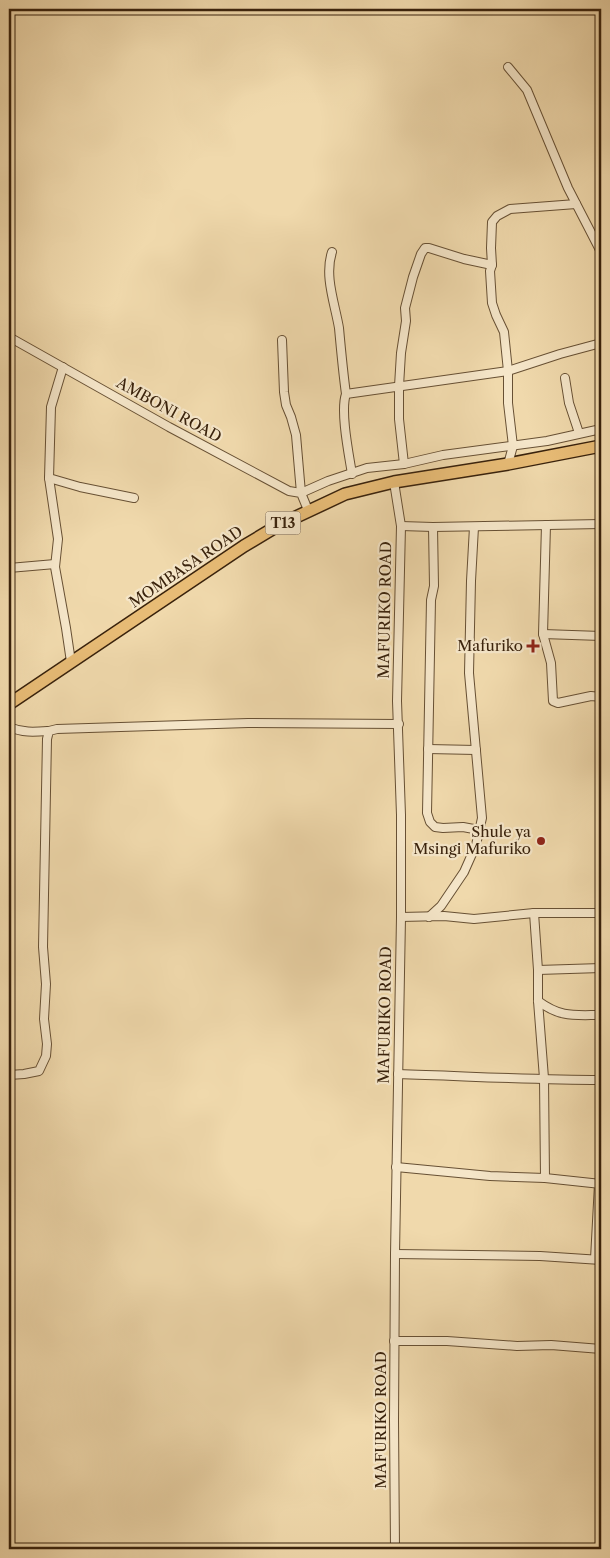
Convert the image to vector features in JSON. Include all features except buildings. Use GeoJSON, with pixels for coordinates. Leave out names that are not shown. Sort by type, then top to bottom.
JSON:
{"type":"FeatureCollection","features":[{"type":"Feature","properties":{"kind":"highway","name":"MOMBASA ROAD"},"geometry":{"type":"LineString","coordinates":[[9,704],[244,546],[308,510],[345,494],[394,482],[508,464],[601,446]]}},
{"type":"Feature","properties":{"kind":"street"},"geometry":{"type":"LineString","coordinates":[[508,67],[527,90],[568,188],[601,252]]}},
{"type":"Feature","properties":{"kind":"street"},"geometry":{"type":"LineString","coordinates":[[508,464],[513,446],[508,403],[508,371],[504,332],[492,303],[490,271],[492,265],[492,222],[497,216],[510,209],[576,204]]}},
{"type":"Feature","properties":{"kind":"street"},"geometry":{"type":"LineString","coordinates":[[404,464],[399,419],[401,354],[406,321],[405,308],[412,276],[422,251],[425,248],[429,248],[454,257],[492,265]]}},
{"type":"Feature","properties":{"kind":"street"},"geometry":{"type":"LineString","coordinates":[[332,252],[329,261],[346,394],[344,400],[346,433],[352,474]]}},
{"type":"Feature","properties":{"kind":"street","name":"AMBONI ROAD"},"geometry":{"type":"LineString","coordinates":[[9,337],[169,427],[289,490],[301,493]]}},
{"type":"Feature","properties":{"kind":"street"},"geometry":{"type":"LineString","coordinates":[[282,340],[284,392],[296,435],[301,493],[308,510]]}},
{"type":"Feature","properties":{"kind":"street"},"geometry":{"type":"LineString","coordinates":[[346,394],[508,371],[601,343]]}},
{"type":"Feature","properties":{"kind":"street"},"geometry":{"type":"LineString","coordinates":[[63,367],[51,407],[49,478],[58,539],[55,564],[71,662]]}},
{"type":"Feature","properties":{"kind":"street"},"geometry":{"type":"LineString","coordinates":[[565,378],[569,403],[579,433]]}},
{"type":"Feature","properties":{"kind":"street"},"geometry":{"type":"LineString","coordinates":[[301,493],[368,468],[547,441],[601,429]]}},
{"type":"Feature","properties":{"kind":"street"},"geometry":{"type":"LineString","coordinates":[[49,478],[80,487],[134,498]]}},
{"type":"Feature","properties":{"kind":"street","name":"MAFURIKO ROAD"},"geometry":{"type":"LineString","coordinates":[[394,482],[401,526],[397,701],[399,724],[401,917],[394,1342],[395,1549]]}},
{"type":"Feature","properties":{"kind":"street"},"geometry":{"type":"LineString","coordinates":[[401,526],[474,527],[601,524]]}},
{"type":"Feature","properties":{"kind":"street"},"geometry":{"type":"LineString","coordinates":[[546,525],[543,634],[550,663],[553,702],[558,703],[591,696],[601,697]]}},
{"type":"Feature","properties":{"kind":"street"},"geometry":{"type":"LineString","coordinates":[[433,527],[434,586],[431,600],[428,813],[430,822],[436,826],[443,828],[463,827],[479,830]]}},
{"type":"Feature","properties":{"kind":"street"},"geometry":{"type":"LineString","coordinates":[[429,917],[441,906],[464,872],[476,845],[482,818],[469,673],[474,527]]}},
{"type":"Feature","properties":{"kind":"street"},"geometry":{"type":"LineString","coordinates":[[9,568],[55,564]]}},
{"type":"Feature","properties":{"kind":"street"},"geometry":{"type":"LineString","coordinates":[[543,634],[601,636]]}},
{"type":"Feature","properties":{"kind":"street"},"geometry":{"type":"LineString","coordinates":[[9,727],[20,732],[32,733],[57,729],[248,723],[399,724]]}},
{"type":"Feature","properties":{"kind":"street"},"geometry":{"type":"LineString","coordinates":[[9,1075],[39,1071],[46,1056],[47,1044],[44,1019],[46,984],[43,947],[47,739],[49,731]]}},
{"type":"Feature","properties":{"kind":"street"},"geometry":{"type":"LineString","coordinates":[[428,750],[476,750]]}},
{"type":"Feature","properties":{"kind":"street"},"geometry":{"type":"LineString","coordinates":[[401,917],[444,916],[474,919],[534,913],[601,913]]}},
{"type":"Feature","properties":{"kind":"street"},"geometry":{"type":"LineString","coordinates":[[534,913],[544,1078],[545,1178]]}},
{"type":"Feature","properties":{"kind":"street"},"geometry":{"type":"LineString","coordinates":[[538,970],[601,968]]}},
{"type":"Feature","properties":{"kind":"street"},"geometry":{"type":"LineString","coordinates":[[538,1001],[550,1010],[561,1014],[601,1015]]}},
{"type":"Feature","properties":{"kind":"street"},"geometry":{"type":"LineString","coordinates":[[398,1074],[544,1078],[577,1081],[601,1080]]}},
{"type":"Feature","properties":{"kind":"street"},"geometry":{"type":"LineString","coordinates":[[395,1254],[540,1256],[598,1259],[600,1184],[396,1167]]}},
{"type":"Feature","properties":{"kind":"street"},"geometry":{"type":"LineString","coordinates":[[394,1342],[447,1341],[601,1349]]}},
{"type":"Feature","properties":{"kind":"place","name":"Mafuriko"},"geometry":{"type":"Point","coordinates":[533,646]}},
{"type":"Feature","properties":{"kind":"place","name":"Shule ya Msingi Mafuriko"},"geometry":{"type":"Point","coordinates":[541,841]}}]}
